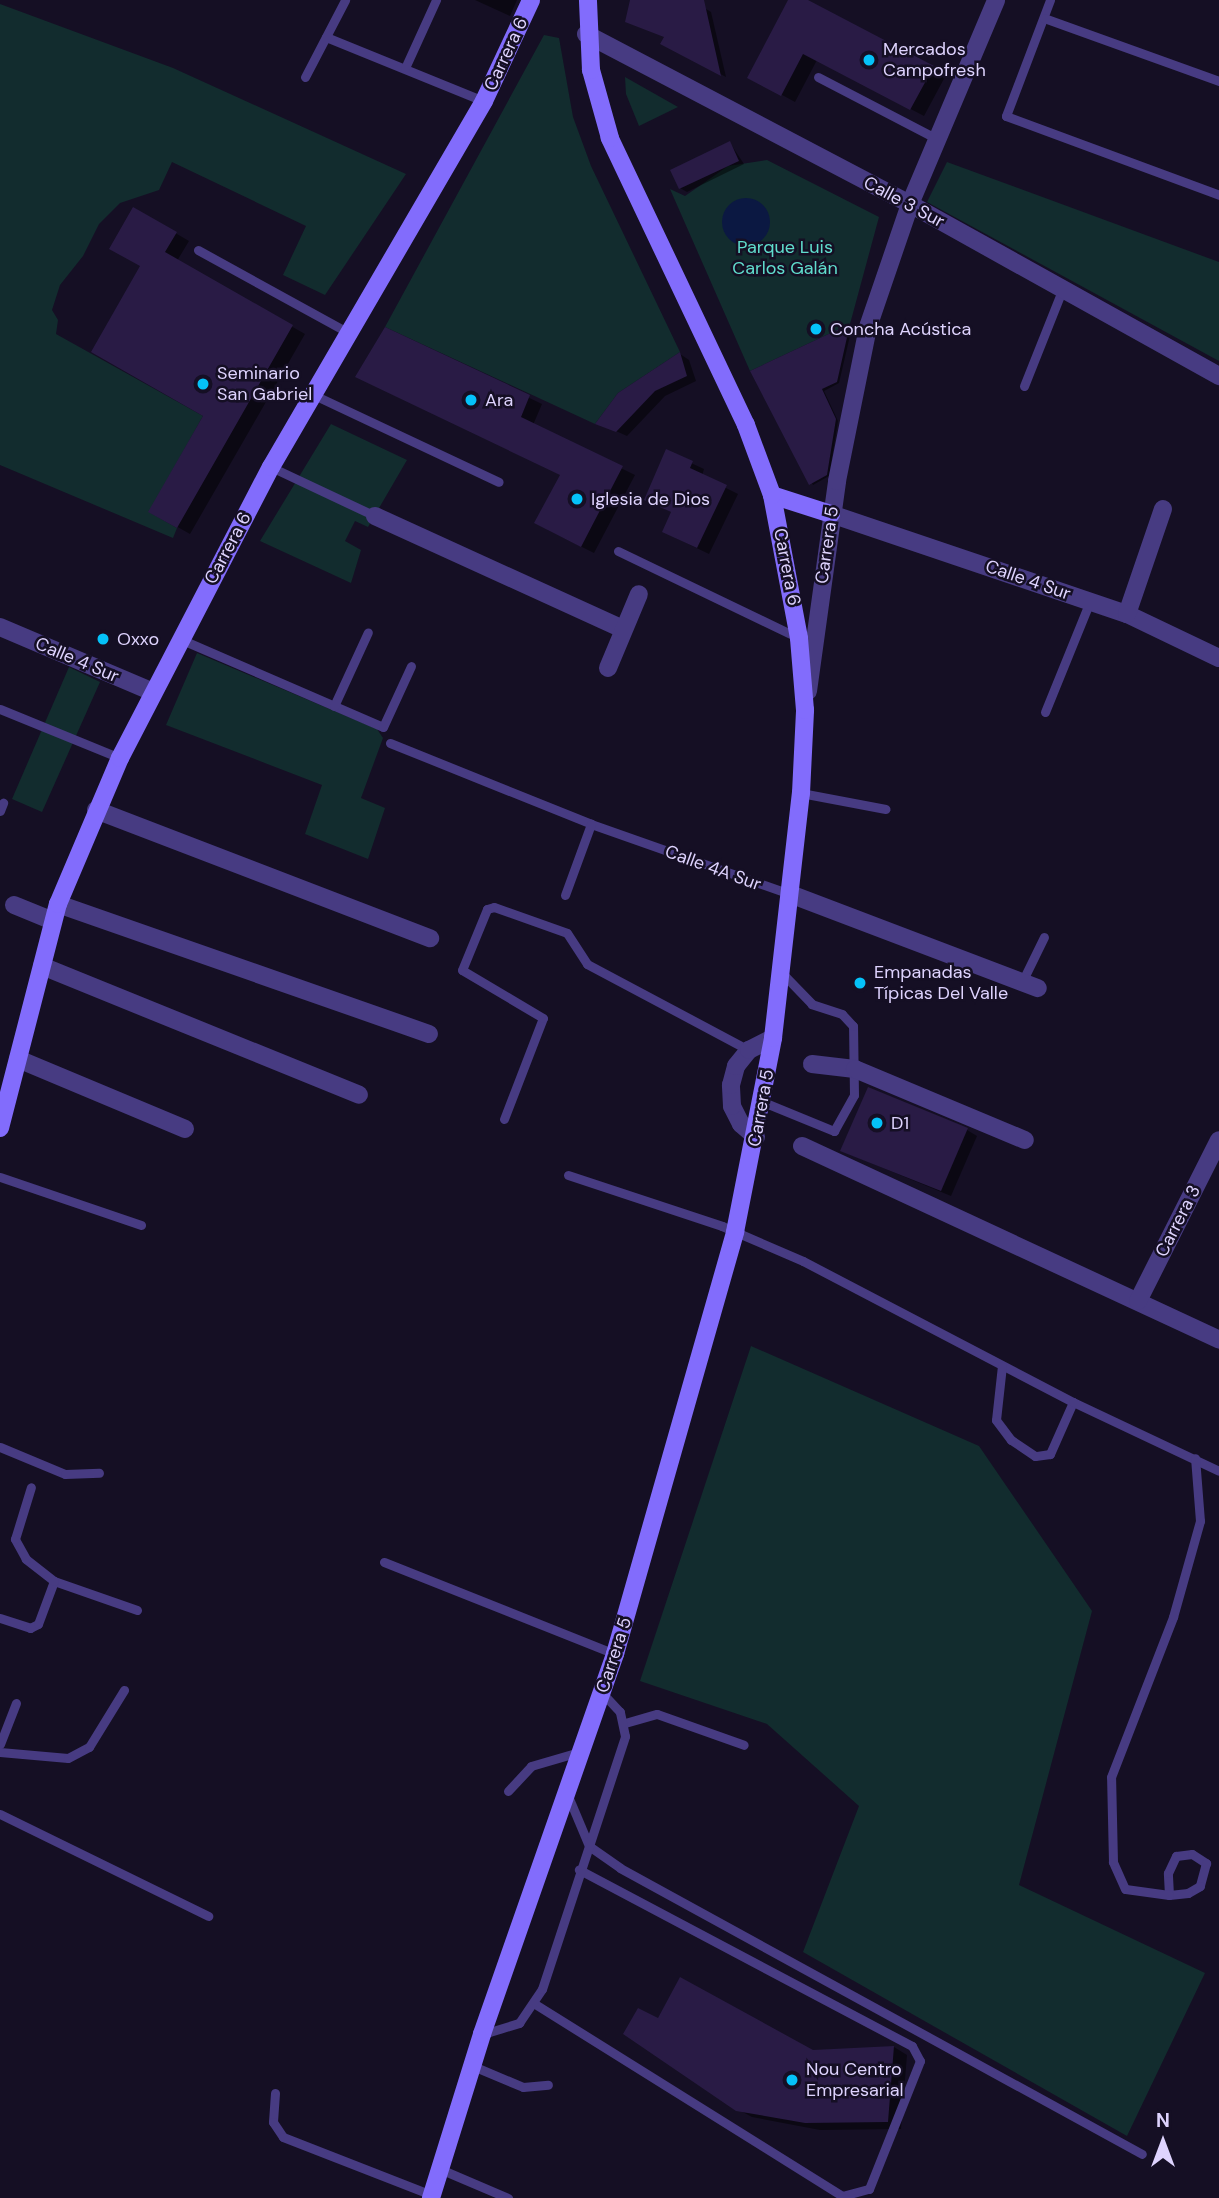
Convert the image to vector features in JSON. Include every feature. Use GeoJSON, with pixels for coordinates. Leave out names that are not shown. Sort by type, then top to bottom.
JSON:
{"type":"FeatureCollection","features":[{"type":"Feature","properties":{"kind":"main road","name":"Carrera 6"},"geometry":{"type":"LineString","coordinates":[[0,1128],[56,913],[96,810],[120,758],[178,639],[271,467],[484,101],[531,1]]}},
{"type":"Feature","properties":{"kind":"main road","name":"Carrera 6"},"geometry":{"type":"LineString","coordinates":[[585,5],[590,70],[610,138],[746,425],[772,495],[799,638],[805,710]]}},
{"type":"Feature","properties":{"kind":"main road"},"geometry":{"type":"LineString","coordinates":[[772,495],[831,514]]}},
{"type":"Feature","properties":{"kind":"main road","name":"Carrera 5"},"geometry":{"type":"LineString","coordinates":[[432,2196],[482,2034],[615,1654],[735,1231],[763,1102],[783,974],[801,793],[805,710]]}},
{"type":"Feature","properties":{"kind":"street","name":"Carrera 5"},"geometry":{"type":"LineString","coordinates":[[805,710],[831,514],[868,327],[909,204],[939,140],[996,0]]}},
{"type":"Feature","properties":{"kind":"street","name":"Calle 3 Sur"},"geometry":{"type":"LineString","coordinates":[[586,34],[909,204],[1219,376]]}},
{"type":"Feature","properties":{"kind":"street"},"geometry":{"type":"LineString","coordinates":[[1127,614],[1163,509]]}},
{"type":"Feature","properties":{"kind":"street","name":"Calle 4 Sur"},"geometry":{"type":"LineString","coordinates":[[831,514],[1127,614],[1219,658]]}},
{"type":"Feature","properties":{"kind":"street"},"geometry":{"type":"LineString","coordinates":[[375,516],[623,629]]}},
{"type":"Feature","properties":{"kind":"street"},"geometry":{"type":"LineString","coordinates":[[608,668],[639,594]]}},
{"type":"Feature","properties":{"kind":"street","name":"Calle 4 Sur"},"geometry":{"type":"LineString","coordinates":[[0,627],[153,692]]}},
{"type":"Feature","properties":{"kind":"street"},"geometry":{"type":"LineString","coordinates":[[96,810],[430,938]]}},
{"type":"Feature","properties":{"kind":"street","name":"Calle 4A Sur"},"geometry":{"type":"LineString","coordinates":[[790,894],[1030,985]]}},
{"type":"Feature","properties":{"kind":"street"},"geometry":{"type":"LineString","coordinates":[[7,902],[56,913],[429,1034]]}},
{"type":"Feature","properties":{"kind":"street"},"geometry":{"type":"LineString","coordinates":[[42,965],[359,1095]]}},
{"type":"Feature","properties":{"kind":"street"},"geometry":{"type":"LineString","coordinates":[[756,1137],[741,1124],[732,1106],[731,1085],[736,1066],[749,1050],[773,1038]]}},
{"type":"Feature","properties":{"kind":"street"},"geometry":{"type":"LineString","coordinates":[[18,1059],[185,1129]]}},
{"type":"Feature","properties":{"kind":"street"},"geometry":{"type":"LineString","coordinates":[[812,1064],[855,1069],[1025,1140]]}},
{"type":"Feature","properties":{"kind":"street","name":"Carrera 3"},"geometry":{"type":"LineString","coordinates":[[1138,1301],[1219,1140]]}},
{"type":"Feature","properties":{"kind":"street"},"geometry":{"type":"LineString","coordinates":[[802,1146],[1219,1340]]}},
{"type":"Feature","properties":{"kind":"lane"},"geometry":{"type":"LineString","coordinates":[[305,77],[345,0]]}},
{"type":"Feature","properties":{"kind":"lane"},"geometry":{"type":"LineString","coordinates":[[405,68],[436,0]]}},
{"type":"Feature","properties":{"kind":"lane"},"geometry":{"type":"LineString","coordinates":[[1050,0],[1006,108],[1011,121],[1219,195]]}},
{"type":"Feature","properties":{"kind":"lane"},"geometry":{"type":"LineString","coordinates":[[1044,18],[1219,81]]}},
{"type":"Feature","properties":{"kind":"lane"},"geometry":{"type":"LineString","coordinates":[[326,37],[484,101]]}},
{"type":"Feature","properties":{"kind":"lane"},"geometry":{"type":"LineString","coordinates":[[818,77],[939,140]]}},
{"type":"Feature","properties":{"kind":"lane"},"geometry":{"type":"LineString","coordinates":[[198,250],[314,318],[349,333]]}},
{"type":"Feature","properties":{"kind":"lane"},"geometry":{"type":"LineString","coordinates":[[1024,387],[1063,288]]}},
{"type":"Feature","properties":{"kind":"lane"},"geometry":{"type":"LineString","coordinates":[[314,395],[499,482]]}},
{"type":"Feature","properties":{"kind":"lane"},"geometry":{"type":"LineString","coordinates":[[271,467],[375,516]]}},
{"type":"Feature","properties":{"kind":"lane"},"geometry":{"type":"LineString","coordinates":[[618,551],[799,638]]}},
{"type":"Feature","properties":{"kind":"lane"},"geometry":{"type":"LineString","coordinates":[[1045,712],[1090,601]]}},
{"type":"Feature","properties":{"kind":"lane"},"geometry":{"type":"LineString","coordinates":[[334,705],[368,632]]}},
{"type":"Feature","properties":{"kind":"lane"},"geometry":{"type":"LineString","coordinates":[[178,639],[383,727],[411,666]]}},
{"type":"Feature","properties":{"kind":"lane"},"geometry":{"type":"LineString","coordinates":[[0,709],[120,758]]}},
{"type":"Feature","properties":{"kind":"lane","name":"Calle 4A Sur"},"geometry":{"type":"LineString","coordinates":[[390,743],[592,824],[790,894]]}},
{"type":"Feature","properties":{"kind":"lane"},"geometry":{"type":"LineString","coordinates":[[801,793],[886,809]]}},
{"type":"Feature","properties":{"kind":"lane"},"geometry":{"type":"LineString","coordinates":[[565,895],[592,824]]}},
{"type":"Feature","properties":{"kind":"lane"},"geometry":{"type":"LineString","coordinates":[[504,1119],[543,1018],[462,970],[487,909],[494,907],[567,933],[587,964],[749,1050]]}},
{"type":"Feature","properties":{"kind":"lane"},"geometry":{"type":"LineString","coordinates":[[1030,985],[1044,937]]}},
{"type":"Feature","properties":{"kind":"lane"},"geometry":{"type":"LineString","coordinates":[[763,1102],[834,1131],[855,1095],[853,1026],[842,1014],[812,1004],[783,974]]}},
{"type":"Feature","properties":{"kind":"lane"},"geometry":{"type":"LineString","coordinates":[[568,1175],[735,1231],[803,1261],[1073,1402],[1219,1471]]}},
{"type":"Feature","properties":{"kind":"lane"},"geometry":{"type":"LineString","coordinates":[[0,1177],[141,1225]]}},
{"type":"Feature","properties":{"kind":"lane"},"geometry":{"type":"LineString","coordinates":[[1002,1366],[996,1420],[1012,1440],[1035,1457],[1050,1454],[1073,1402]]}},
{"type":"Feature","properties":{"kind":"lane"},"geometry":{"type":"LineString","coordinates":[[0,1447],[65,1474],[99,1473]]}},
{"type":"Feature","properties":{"kind":"lane"},"geometry":{"type":"LineString","coordinates":[[1169,1895],[1168,1873],[1176,1856],[1192,1854],[1206,1863],[1200,1886],[1169,1895],[1125,1889],[1113,1862],[1111,1777],[1173,1617],[1200,1521],[1195,1458]]}},
{"type":"Feature","properties":{"kind":"lane"},"geometry":{"type":"LineString","coordinates":[[31,1487],[15,1539],[26,1559],[54,1581],[137,1610]]}},
{"type":"Feature","properties":{"kind":"lane"},"geometry":{"type":"LineString","coordinates":[[384,1562],[615,1654]]}},
{"type":"Feature","properties":{"kind":"lane"},"geometry":{"type":"LineString","coordinates":[[0,1618],[30,1628],[38,1624],[54,1581]]}},
{"type":"Feature","properties":{"kind":"lane"},"geometry":{"type":"LineString","coordinates":[[0,1752],[68,1758],[89,1747],[124,1690]]}},
{"type":"Feature","properties":{"kind":"lane"},"geometry":{"type":"LineString","coordinates":[[482,2034],[519,2022],[535,2004],[625,1736],[625,1723],[602,1692]]}},
{"type":"Feature","properties":{"kind":"lane"},"geometry":{"type":"LineString","coordinates":[[0,1744],[16,1703]]}},
{"type":"Feature","properties":{"kind":"lane"},"geometry":{"type":"LineString","coordinates":[[625,1723],[657,1714],[744,1745]]}},
{"type":"Feature","properties":{"kind":"lane"},"geometry":{"type":"LineString","coordinates":[[508,1791],[531,1766],[579,1752]]}},
{"type":"Feature","properties":{"kind":"lane"},"geometry":{"type":"LineString","coordinates":[[566,1792],[589,1846],[620,1868],[1142,2154]]}},
{"type":"Feature","properties":{"kind":"lane"},"geometry":{"type":"LineString","coordinates":[[0,1814],[208,1916]]}},
{"type":"Feature","properties":{"kind":"lane"},"geometry":{"type":"LineString","coordinates":[[535,2004],[842,2196],[869,2189],[920,2061],[912,2046],[579,1870]]}},
{"type":"Feature","properties":{"kind":"lane"},"geometry":{"type":"LineString","coordinates":[[473,2066],[523,2087],[548,2085]]}},
{"type":"Feature","properties":{"kind":"lane"},"geometry":{"type":"LineString","coordinates":[[275,2093],[273,2122],[283,2137],[432,2196]]}},
{"type":"Feature","properties":{"kind":"lane"},"geometry":{"type":"LineString","coordinates":[[440,2169],[508,2198]]}},
{"type":"Feature","properties":{"kind":"green space"},"geometry":{"type":"Polygon","coordinates":[[[0,4],[173,68],[406,174],[325,295],[283,275],[306,226],[172,162],[159,190],[120,203],[99,224],[83,256],[60,285],[52,310],[58,320],[56,334],[203,416],[149,512],[177,528],[173,538],[0,465],[0,4]]]}},
{"type":"Feature","properties":{"kind":"green space"},"geometry":{"type":"Polygon","coordinates":[[[544,35],[559,38],[573,117],[591,166],[680,352],[618,393],[595,424],[385,327],[544,35]]]}},
{"type":"Feature","properties":{"kind":"green space"},"geometry":{"type":"Polygon","coordinates":[[[625,77],[678,107],[639,126],[626,94],[625,77]]]}},
{"type":"Feature","properties":{"kind":"green space","name":"Parque Luis Carlos Galán"},"geometry":{"type":"Polygon","coordinates":[[[767,160],[879,217],[850,324],[750,371],[670,189],[685,196],[728,166],[767,160]]]}},
{"type":"Feature","properties":{"kind":"green space"},"geometry":{"type":"Polygon","coordinates":[[[947,162],[1219,262],[1219,361],[927,202],[947,162]]]}},
{"type":"Feature","properties":{"kind":"green space"},"geometry":{"type":"Polygon","coordinates":[[[331,424],[407,460],[368,527],[355,521],[345,541],[361,550],[351,583],[260,541],[331,424]]]}},
{"type":"Feature","properties":{"kind":"green space"},"geometry":{"type":"Polygon","coordinates":[[[197,653],[377,729],[383,738],[361,798],[385,808],[368,859],[305,834],[322,785],[166,725],[197,653]]]}},
{"type":"Feature","properties":{"kind":"green space"},"geometry":{"type":"Polygon","coordinates":[[[69,667],[100,682],[42,812],[12,799],[69,667]]]}},
{"type":"Feature","properties":{"kind":"green space"},"geometry":{"type":"Polygon","coordinates":[[[751,1346],[979,1446],[1092,1611],[1019,1885],[1205,1973],[1127,2136],[803,1952],[859,1806],[767,1724],[640,1681],[751,1346]]]}},
{"type":"Feature","properties":{"kind":"water"},"geometry":{"type":"Polygon","coordinates":[[[746,198],[763,205],[770,222],[763,239],[746,246],[729,239],[722,222],[729,205],[746,198]]]}},
{"type":"Feature","properties":{"kind":"building"},"geometry":{"type":"Polygon","coordinates":[[[630,0],[704,0],[721,76],[660,44],[664,37],[625,22],[630,0]]]}},
{"type":"Feature","properties":{"kind":"building","name":"Mercados Campofresh"},"geometry":{"type":"Polygon","coordinates":[[[788,0],[808,0],[934,66],[910,110],[803,54],[781,96],[747,78],[788,0]]]}},
{"type":"Feature","properties":{"kind":"building"},"geometry":{"type":"Polygon","coordinates":[[[730,141],[739,161],[679,189],[670,170],[730,141]]]}},
{"type":"Feature","properties":{"kind":"building","name":"Seminario San Gabriel"},"geometry":{"type":"Polygon","coordinates":[[[133,207],[177,232],[165,252],[293,325],[177,528],[148,512],[203,416],[91,352],[140,266],[109,249],[133,207]]]}},
{"type":"Feature","properties":{"kind":"building"},"geometry":{"type":"Polygon","coordinates":[[[850,324],[837,382],[822,389],[836,419],[827,475],[809,485],[750,371],[850,324]]]}},
{"type":"Feature","properties":{"kind":"building","name":"Ara"},"geometry":{"type":"Polygon","coordinates":[[[385,327],[530,395],[521,417],[623,466],[581,547],[534,523],[560,475],[355,377],[385,327]]]}},
{"type":"Feature","properties":{"kind":"building"},"geometry":{"type":"Polygon","coordinates":[[[680,352],[687,376],[655,391],[616,432],[595,424],[618,393],[680,352]]]}},
{"type":"Feature","properties":{"kind":"building"},"geometry":{"type":"Polygon","coordinates":[[[666,449],[693,461],[690,468],[727,485],[697,548],[662,532],[671,512],[644,500],[666,449]]]}},
{"type":"Feature","properties":{"kind":"building"},"geometry":{"type":"Polygon","coordinates":[[[868,1087],[968,1128],[941,1191],[840,1151],[868,1087]]]}},
{"type":"Feature","properties":{"kind":"building","name":"Nou Centro Empresarial"},"geometry":{"type":"Polygon","coordinates":[[[680,1977],[813,2050],[894,2046],[888,2122],[805,2123],[736,2111],[623,2034],[638,2008],[658,2018],[680,1977]]]}},
{"type":"Feature","properties":{"kind":"place","name":"Mercados Campofresh"},"geometry":{"type":"Point","coordinates":[869,60]}},
{"type":"Feature","properties":{"kind":"place","name":"Concha Acústica"},"geometry":{"type":"Point","coordinates":[816,329]}},
{"type":"Feature","properties":{"kind":"place","name":"Seminario San Gabriel"},"geometry":{"type":"Point","coordinates":[203,384]}},
{"type":"Feature","properties":{"kind":"place","name":"Ara"},"geometry":{"type":"Point","coordinates":[471,400]}},
{"type":"Feature","properties":{"kind":"place","name":"Iglesia de Dios"},"geometry":{"type":"Point","coordinates":[577,499]}},
{"type":"Feature","properties":{"kind":"place","name":"Oxxo"},"geometry":{"type":"Point","coordinates":[103,639]}},
{"type":"Feature","properties":{"kind":"place","name":"Empanadas Típicas Del Valle"},"geometry":{"type":"Point","coordinates":[860,983]}},
{"type":"Feature","properties":{"kind":"place","name":"D1"},"geometry":{"type":"Point","coordinates":[877,1123]}},
{"type":"Feature","properties":{"kind":"place","name":"Nou Centro Empresarial"},"geometry":{"type":"Point","coordinates":[792,2080]}}]}
